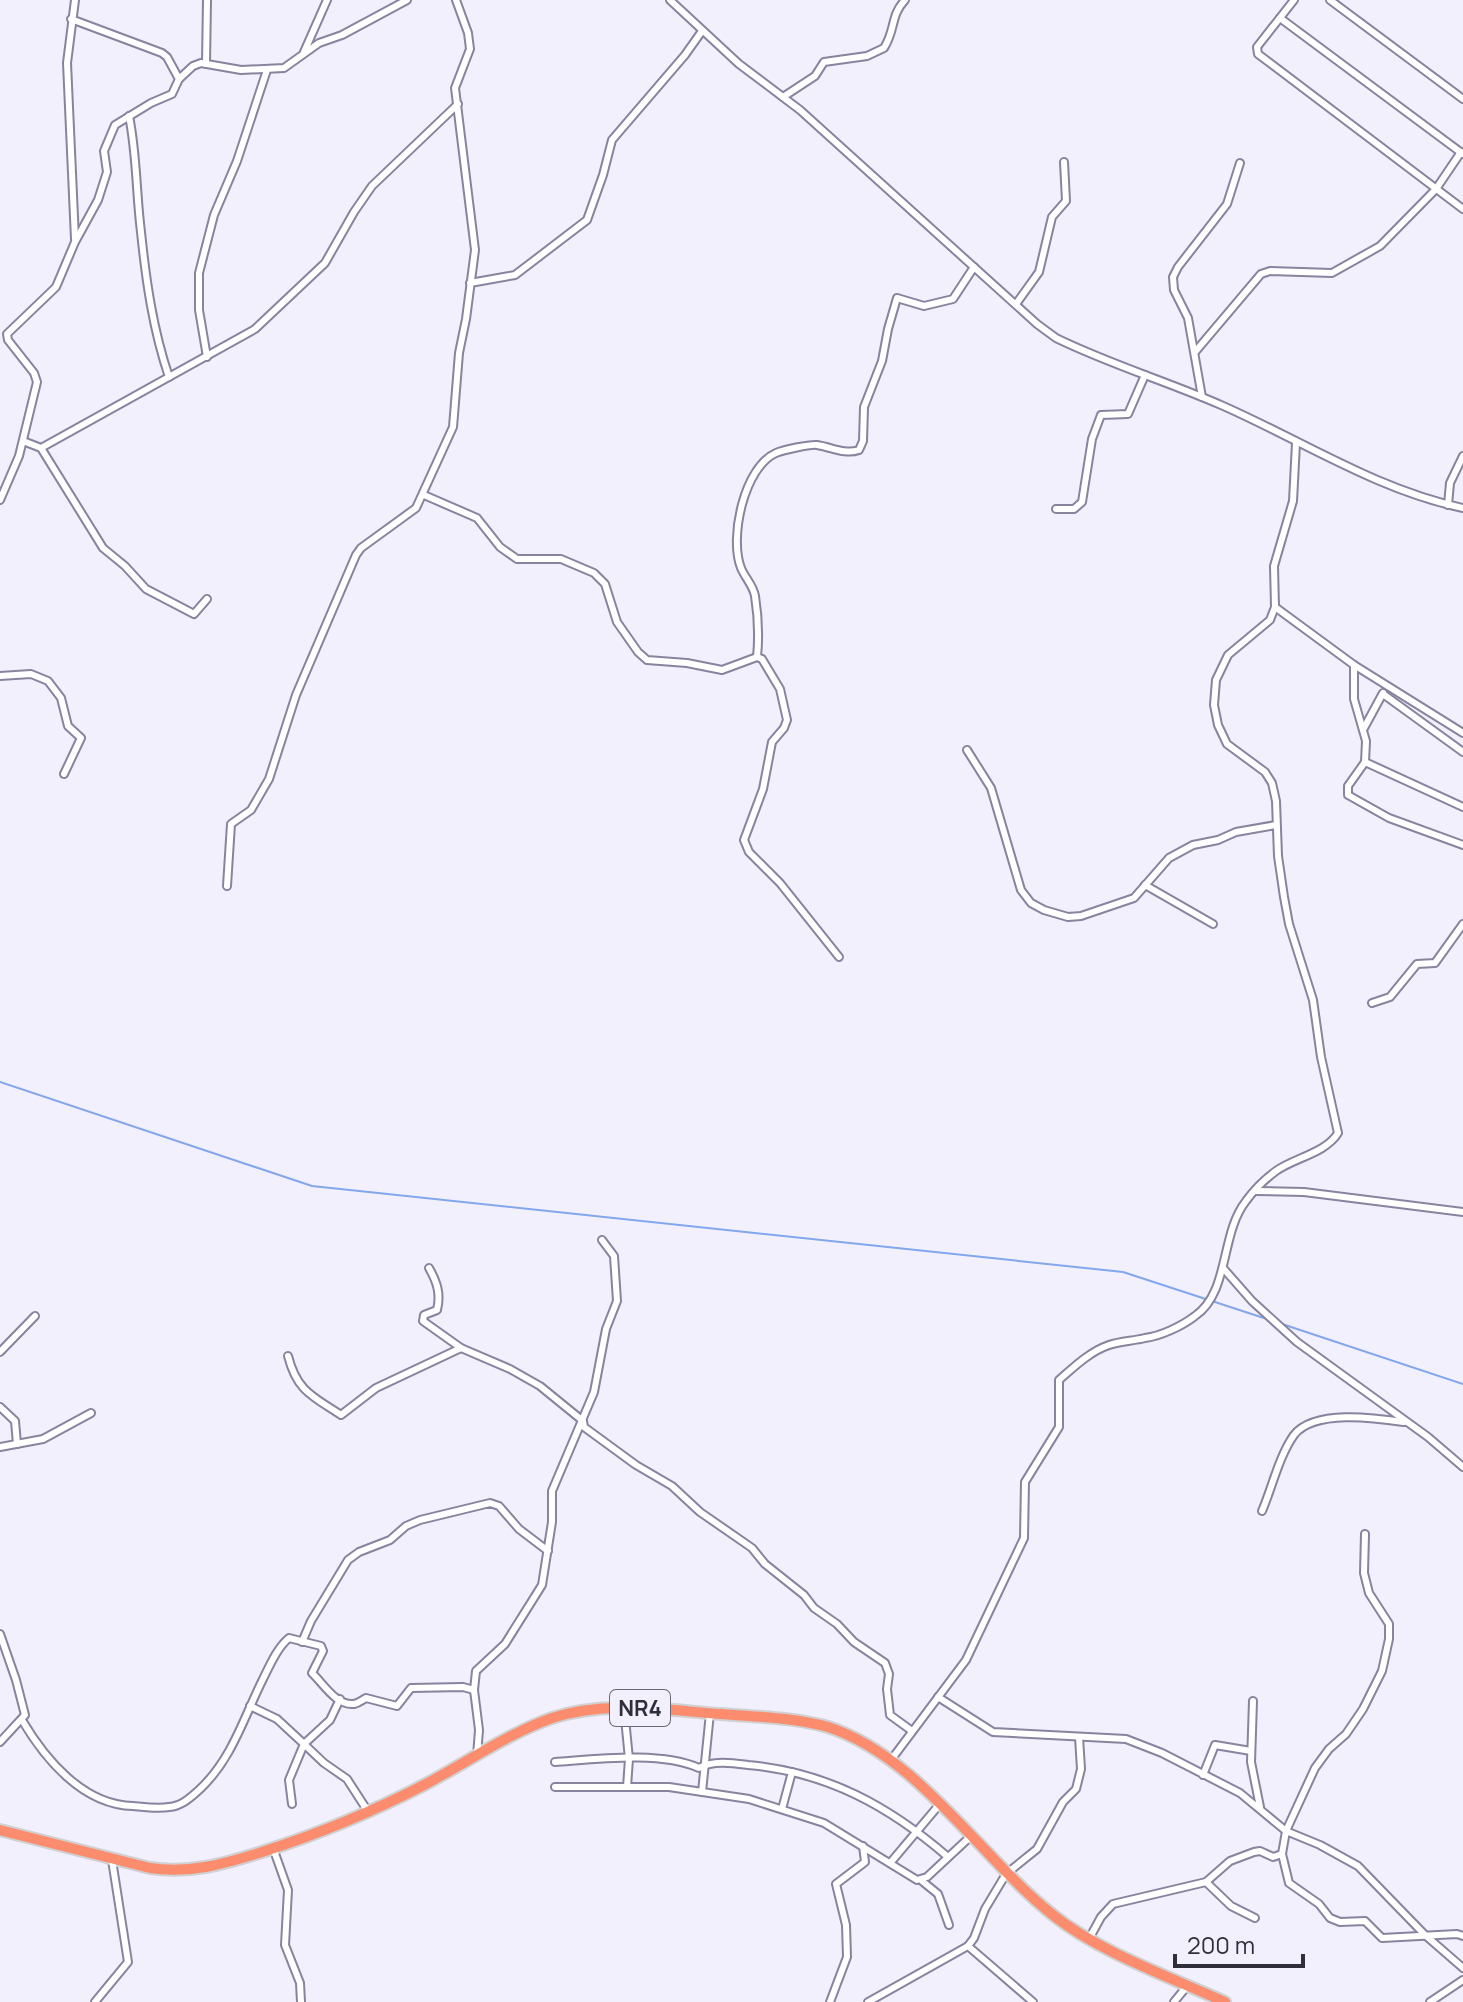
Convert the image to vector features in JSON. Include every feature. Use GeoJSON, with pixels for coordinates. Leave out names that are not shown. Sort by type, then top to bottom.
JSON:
{"type":"FeatureCollection","features":[{"type":"Feature","properties":{"kind":"highway","name":"NR4"},"geometry":{"type":"LineString","coordinates":[[0,1830],[112,1860],[173,1872],[192,1871],[273,1848],[369,1813],[523,1731],[556,1717],[592,1709],[624,1708],[810,1723],[848,1734],[891,1760],[1006,1874],[1055,1917],[1089,1939],[1225,2002]]}},
{"type":"Feature","properties":{"kind":"street"},"geometry":{"type":"LineString","coordinates":[[75,0],[67,63],[75,242]]}},
{"type":"Feature","properties":{"kind":"street"},"geometry":{"type":"LineString","coordinates":[[206,64],[207,0]]}},
{"type":"Feature","properties":{"kind":"street"},"geometry":{"type":"LineString","coordinates":[[303,55],[327,0]]}},
{"type":"Feature","properties":{"kind":"street"},"geometry":{"type":"LineString","coordinates":[[0,498],[23,441],[37,382],[7,334],[37,303],[53,293],[75,242],[98,200],[106,177],[105,148],[115,125],[172,94],[188,68],[206,64],[230,70],[284,68],[319,43],[342,35],[407,0]]}},
{"type":"Feature","properties":{"kind":"street"},"geometry":{"type":"LineString","coordinates":[[227,886],[231,824],[251,810],[269,779],[296,695],[356,555],[368,542],[409,515],[424,495],[453,427],[459,353],[475,250],[455,88],[470,49],[468,33],[456,0]]}},
{"type":"Feature","properties":{"kind":"street"},"geometry":{"type":"LineString","coordinates":[[670,0],[702,31],[831,137],[1056,338],[1202,397],[1296,443],[1420,497],[1463,508]]}},
{"type":"Feature","properties":{"kind":"street"},"geometry":{"type":"LineString","coordinates":[[783,97],[815,76],[824,62],[867,56],[882,50],[891,35],[894,11],[905,0]]}},
{"type":"Feature","properties":{"kind":"street"},"geometry":{"type":"LineString","coordinates":[[1294,0],[1257,47],[1258,54],[1463,209]]}},
{"type":"Feature","properties":{"kind":"street"},"geometry":{"type":"LineString","coordinates":[[1330,0],[1463,99]]}},
{"type":"Feature","properties":{"kind":"street"},"geometry":{"type":"LineString","coordinates":[[1195,352],[1261,274],[1270,271],[1314,274],[1337,271],[1387,240],[1436,189],[1462,153],[1280,18]]}},
{"type":"Feature","properties":{"kind":"street"},"geometry":{"type":"LineString","coordinates":[[71,19],[162,53],[179,79]]}},
{"type":"Feature","properties":{"kind":"street"},"geometry":{"type":"LineString","coordinates":[[470,283],[515,275],[587,220],[612,140],[702,31]]}},
{"type":"Feature","properties":{"kind":"street"},"geometry":{"type":"LineString","coordinates":[[207,357],[199,310],[199,273],[214,215],[237,161],[267,70]]}},
{"type":"Feature","properties":{"kind":"street"},"geometry":{"type":"LineString","coordinates":[[41,448],[255,329],[319,270],[372,186],[458,104]]}},
{"type":"Feature","properties":{"kind":"street"},"geometry":{"type":"LineString","coordinates":[[129,116],[137,161],[140,231],[153,316],[169,377]]}},
{"type":"Feature","properties":{"kind":"street"},"geometry":{"type":"LineString","coordinates":[[1016,304],[1039,272],[1052,217],[1066,201],[1064,162]]}},
{"type":"Feature","properties":{"kind":"street"},"geometry":{"type":"LineString","coordinates":[[1202,397],[1185,310],[1174,290],[1173,277],[1227,204],[1240,163]]}},
{"type":"Feature","properties":{"kind":"street"},"geometry":{"type":"LineString","coordinates":[[757,657],[754,594],[741,570],[737,545],[744,493],[749,480],[763,461],[783,450],[811,445],[851,452],[859,450],[863,441],[864,407],[882,361],[897,298],[924,306],[953,299],[974,267]]}},
{"type":"Feature","properties":{"kind":"street"},"geometry":{"type":"LineString","coordinates":[[1056,509],[1074,509],[1082,502],[1092,439],[1101,415],[1128,414],[1145,375]]}},
{"type":"Feature","properties":{"kind":"street"},"geometry":{"type":"LineString","coordinates":[[23,441],[41,448],[98,542],[125,566],[141,586],[194,614],[207,599]]}},
{"type":"Feature","properties":{"kind":"street"},"geometry":{"type":"LineString","coordinates":[[891,1760],[966,1660],[1024,1538],[1025,1482],[1059,1427],[1058,1382],[1096,1351],[1151,1337],[1194,1317],[1210,1303],[1237,1215],[1255,1191],[1275,1171],[1316,1151],[1338,1133],[1323,1067],[1313,1000],[1287,910],[1278,856],[1274,791],[1269,777],[1227,744],[1218,725],[1214,705],[1216,680],[1228,655],[1270,620],[1275,607],[1274,566],[1293,501],[1296,443]]}},
{"type":"Feature","properties":{"kind":"street"},"geometry":{"type":"LineString","coordinates":[[1448,505],[1450,483],[1463,456]]}},
{"type":"Feature","properties":{"kind":"street"},"geometry":{"type":"LineString","coordinates":[[424,495],[477,518],[500,547],[517,559],[561,559],[594,573],[605,584],[617,622],[647,660],[729,670],[757,657]]}},
{"type":"Feature","properties":{"kind":"street"},"geometry":{"type":"LineString","coordinates":[[1275,607],[1463,752]]}},
{"type":"Feature","properties":{"kind":"street"},"geometry":{"type":"LineString","coordinates":[[757,657],[762,659],[776,680],[787,720],[772,742],[763,789],[744,840],[749,852],[780,883],[839,957]]}},
{"type":"Feature","properties":{"kind":"street"},"geometry":{"type":"LineString","coordinates":[[1354,665],[1354,699],[1364,728],[1367,750],[1365,762],[1348,786],[1348,795],[1389,818],[1463,845]]}},
{"type":"Feature","properties":{"kind":"street"},"geometry":{"type":"LineString","coordinates":[[0,676],[35,674],[48,681],[59,693],[68,726],[81,738],[64,774]]}},
{"type":"Feature","properties":{"kind":"street"},"geometry":{"type":"LineString","coordinates":[[1364,728],[1385,690]]}},
{"type":"Feature","properties":{"kind":"street"},"geometry":{"type":"LineString","coordinates":[[1385,690],[1463,733]]}},
{"type":"Feature","properties":{"kind":"street"},"geometry":{"type":"LineString","coordinates":[[967,750],[991,788],[1021,890],[1031,903],[1052,913],[1075,918],[1128,902],[1169,858],[1193,845],[1218,840],[1236,832],[1276,825]]}},
{"type":"Feature","properties":{"kind":"street"},"geometry":{"type":"LineString","coordinates":[[1365,762],[1463,807]]}},
{"type":"Feature","properties":{"kind":"street"},"geometry":{"type":"LineString","coordinates":[[1145,885],[1213,924]]}},
{"type":"Feature","properties":{"kind":"street"},"geometry":{"type":"LineString","coordinates":[[1372,1003],[1390,997],[1417,964],[1435,963],[1463,924]]}},
{"type":"Feature","properties":{"kind":"street"},"geometry":{"type":"LineString","coordinates":[[1255,1191],[1315,1193],[1463,1212]]}},
{"type":"Feature","properties":{"kind":"street"},"geometry":{"type":"LineString","coordinates":[[477,1756],[476,1671],[510,1637],[542,1585],[555,1481],[594,1392],[606,1329],[618,1295],[614,1256],[602,1240]]}},
{"type":"Feature","properties":{"kind":"street"},"geometry":{"type":"LineString","coordinates":[[429,1268],[436,1281],[439,1302],[437,1310],[424,1315],[423,1321],[461,1348],[540,1386],[602,1441],[672,1486],[700,1512],[752,1548],[765,1564],[804,1595],[814,1608],[837,1624],[865,1651],[885,1663],[889,1674],[890,1715],[912,1731]]}},
{"type":"Feature","properties":{"kind":"street"},"geometry":{"type":"LineString","coordinates":[[1223,1268],[1252,1301],[1297,1342],[1463,1467]]}},
{"type":"Feature","properties":{"kind":"street"},"geometry":{"type":"LineString","coordinates":[[0,1352],[35,1316]]}},
{"type":"Feature","properties":{"kind":"street"},"geometry":{"type":"LineString","coordinates":[[288,1356],[291,1368],[306,1393],[341,1415],[376,1388],[461,1348]]}},
{"type":"Feature","properties":{"kind":"street"},"geometry":{"type":"LineString","coordinates":[[0,1407],[15,1421],[17,1444]]}},
{"type":"Feature","properties":{"kind":"street"},"geometry":{"type":"LineString","coordinates":[[0,1447],[43,1439],[91,1413]]}},
{"type":"Feature","properties":{"kind":"street"},"geometry":{"type":"LineString","coordinates":[[1262,1511],[1292,1439],[1301,1429],[1317,1422],[1355,1417],[1408,1423]]}},
{"type":"Feature","properties":{"kind":"street"},"geometry":{"type":"LineString","coordinates":[[302,1642],[348,1560],[359,1552],[390,1540],[406,1526],[420,1520],[490,1503],[499,1506],[519,1529],[548,1551]]}},
{"type":"Feature","properties":{"kind":"street"},"geometry":{"type":"LineString","coordinates":[[1365,1534],[1364,1573],[1369,1593],[1389,1624],[1389,1639],[1382,1671],[1363,1709],[1346,1734],[1329,1749],[1315,1768],[1286,1831],[1282,1854],[1289,1883],[1319,1904],[1330,1918],[1340,1922],[1365,1921],[1386,1939],[1425,1935],[1463,1936]]}},
{"type":"Feature","properties":{"kind":"street"},"geometry":{"type":"LineString","coordinates":[[0,1634],[25,1712],[22,1720],[0,1742]]}},
{"type":"Feature","properties":{"kind":"street"},"geometry":{"type":"LineString","coordinates":[[22,1720],[47,1759],[105,1802],[170,1808],[187,1801],[208,1781],[234,1745],[250,1706],[285,1641],[292,1637],[323,1649],[312,1673],[330,1693],[354,1704],[371,1698],[395,1706],[411,1688],[463,1687],[474,1690]]}},
{"type":"Feature","properties":{"kind":"street"},"geometry":{"type":"LineString","coordinates":[[0,1665],[9,1660]]}},
{"type":"Feature","properties":{"kind":"street"},"geometry":{"type":"LineString","coordinates":[[938,1697],[996,1733],[1119,1738],[1135,1742],[1240,1793],[1286,1831],[1358,1866],[1425,1935],[1463,1968]]}},
{"type":"Feature","properties":{"kind":"street"},"geometry":{"type":"LineString","coordinates":[[292,1804],[289,1780],[304,1744],[330,1720],[340,1699]]}},
{"type":"Feature","properties":{"kind":"street"},"geometry":{"type":"LineString","coordinates":[[1253,1701],[1251,1751],[1260,1807]]}},
{"type":"Feature","properties":{"kind":"street"},"geometry":{"type":"LineString","coordinates":[[250,1706],[277,1719],[351,1783],[369,1813]]}},
{"type":"Feature","properties":{"kind":"street"},"geometry":{"type":"LineString","coordinates":[[624,1708],[629,1759],[627,1787]]}},
{"type":"Feature","properties":{"kind":"street"},"geometry":{"type":"LineString","coordinates":[[702,1792],[710,1713]]}},
{"type":"Feature","properties":{"kind":"street"},"geometry":{"type":"LineString","coordinates":[[868,2002],[968,1946],[1006,1874],[1040,1846],[1063,1802],[1076,1789],[1081,1769],[1079,1737]]}},
{"type":"Feature","properties":{"kind":"street"},"geometry":{"type":"LineString","coordinates":[[1203,1775],[1215,1745],[1251,1751]]}},
{"type":"Feature","properties":{"kind":"street"},"geometry":{"type":"LineString","coordinates":[[555,1762],[629,1759],[688,1763],[699,1768],[707,1763],[753,1765],[792,1772],[857,1794],[884,1808],[948,1857]]}},
{"type":"Feature","properties":{"kind":"street"},"geometry":{"type":"LineString","coordinates":[[782,1809],[792,1772]]}},
{"type":"Feature","properties":{"kind":"street"},"geometry":{"type":"LineString","coordinates":[[555,1787],[669,1787],[749,1799],[824,1823],[891,1862],[911,1878],[922,1881],[938,1894],[949,1925]]}},
{"type":"Feature","properties":{"kind":"street"},"geometry":{"type":"LineString","coordinates":[[891,1862],[939,1805]]}},
{"type":"Feature","properties":{"kind":"street"},"geometry":{"type":"LineString","coordinates":[[922,1881],[971,1836]]}},
{"type":"Feature","properties":{"kind":"street"},"geometry":{"type":"LineString","coordinates":[[830,2002],[847,1957],[846,1925],[836,1884],[865,1862],[863,1846]]}},
{"type":"Feature","properties":{"kind":"street"},"geometry":{"type":"LineString","coordinates":[[273,1848],[288,1890],[285,1945],[300,1983],[301,2002]]}},
{"type":"Feature","properties":{"kind":"street"},"geometry":{"type":"LineString","coordinates":[[1089,1939],[1101,1917],[1113,1904],[1206,1882],[1236,1858],[1260,1851],[1273,1857],[1282,1854]]}},
{"type":"Feature","properties":{"kind":"street"},"geometry":{"type":"LineString","coordinates":[[95,2002],[128,1962],[112,1860]]}},
{"type":"Feature","properties":{"kind":"street"},"geometry":{"type":"LineString","coordinates":[[1206,1882],[1231,1906],[1255,1918]]}},
{"type":"Feature","properties":{"kind":"street"},"geometry":{"type":"LineString","coordinates":[[968,1946],[1033,2002]]}},
{"type":"Feature","properties":{"kind":"street"},"geometry":{"type":"LineString","coordinates":[[1430,2002],[1463,1980]]}},
{"type":"Feature","properties":{"kind":"street"},"geometry":{"type":"LineString","coordinates":[[1174,2002],[1188,1985]]}},
{"type":"Feature","properties":{"kind":"waterway"},"geometry":{"type":"LineString","coordinates":[[0,1082],[312,1186],[1123,1272],[1270,1320]]}},
{"type":"Feature","properties":{"kind":"waterway"},"geometry":{"type":"LineString","coordinates":[[1279,1323],[1463,1384]]}}]}
